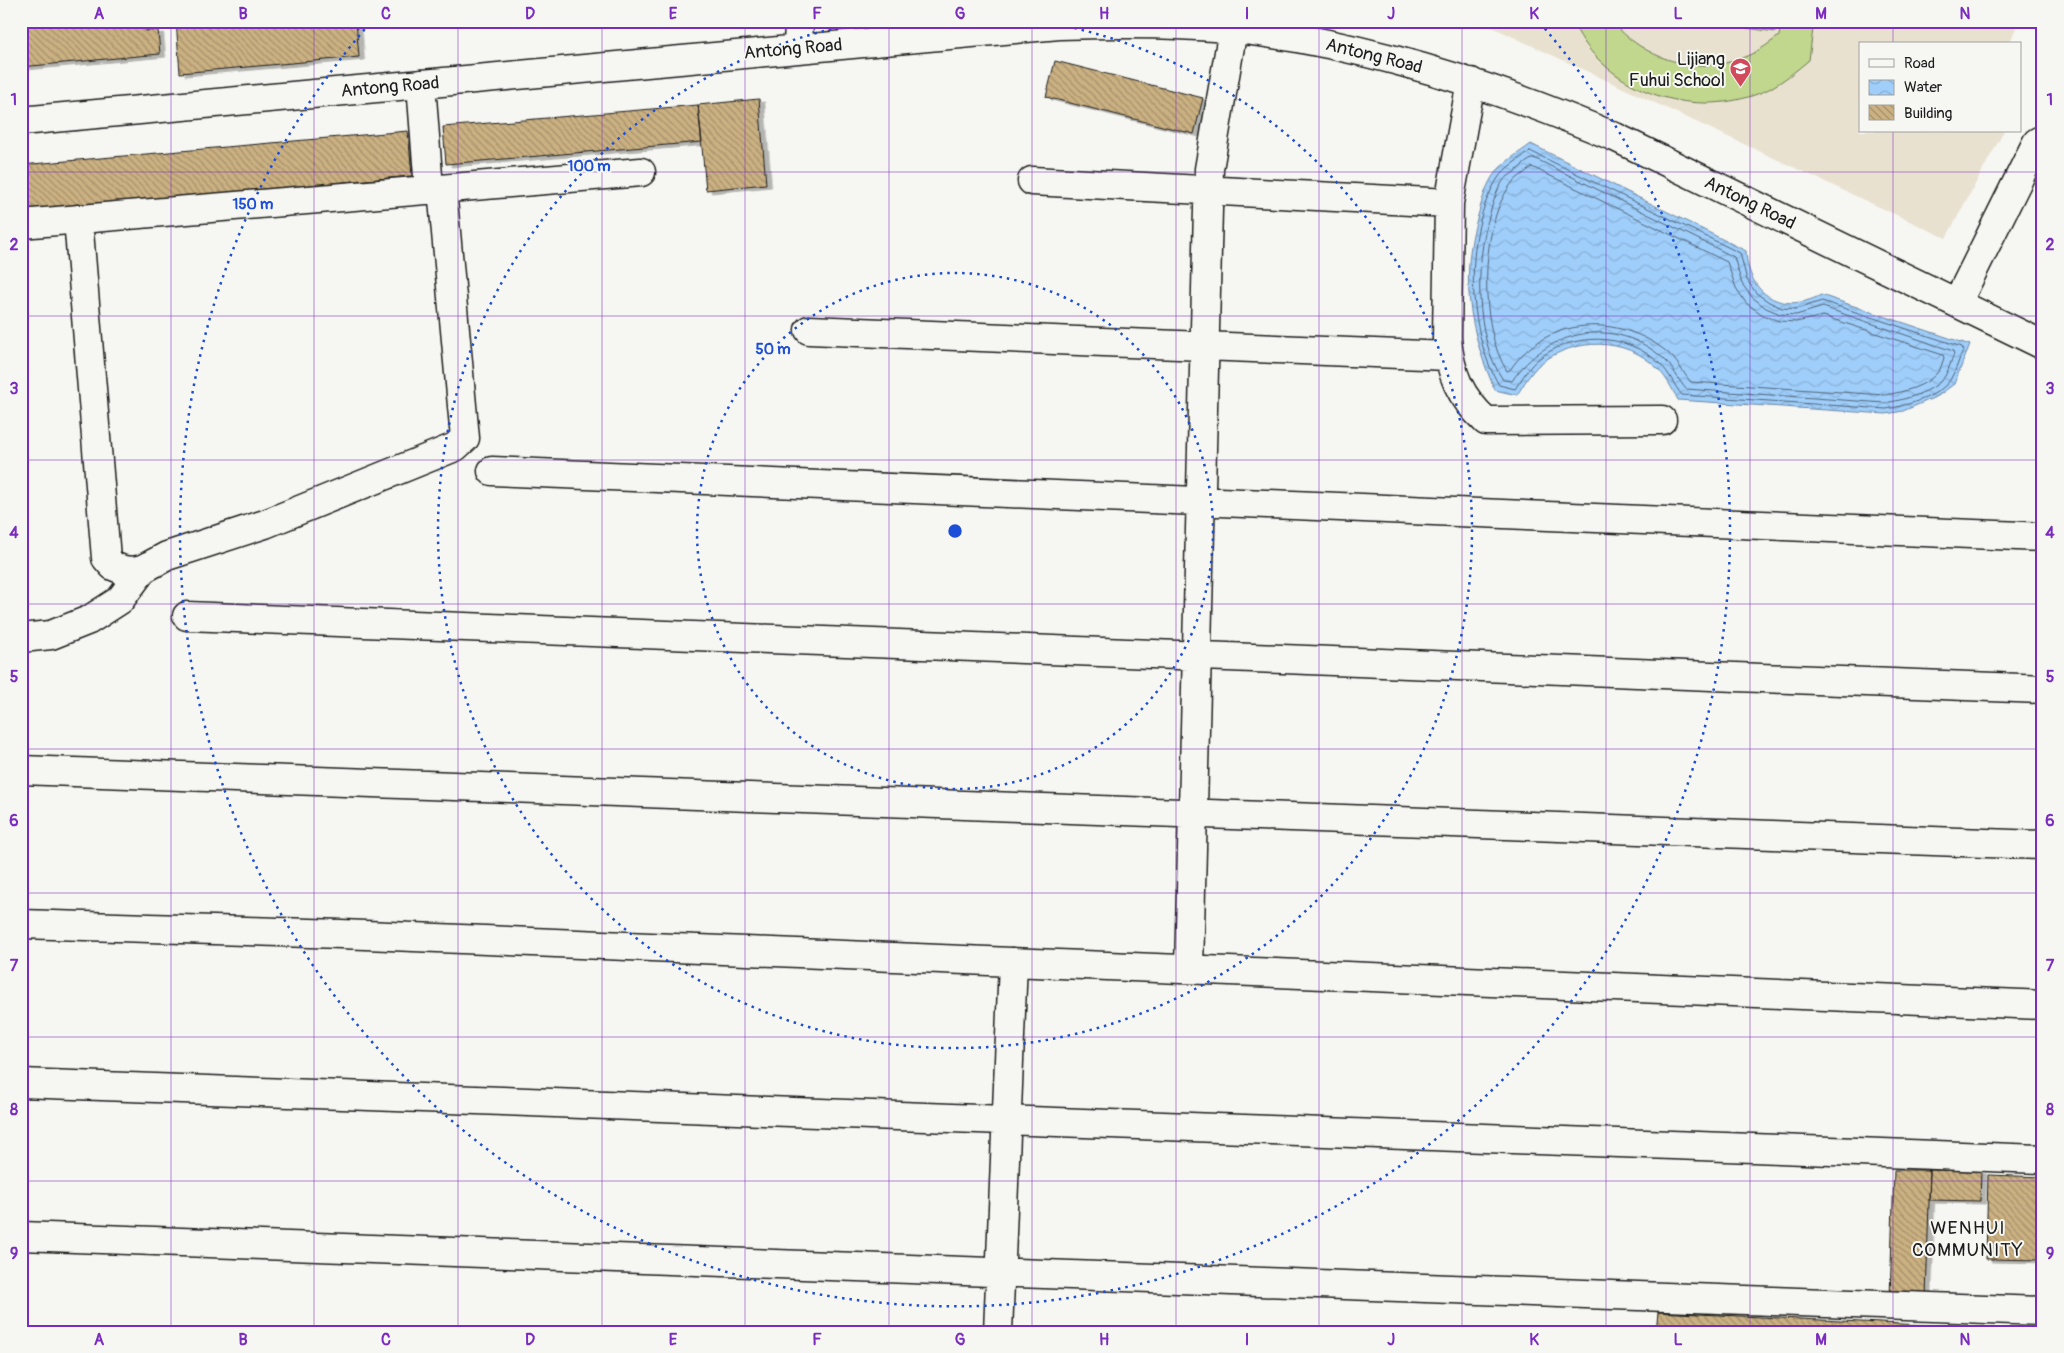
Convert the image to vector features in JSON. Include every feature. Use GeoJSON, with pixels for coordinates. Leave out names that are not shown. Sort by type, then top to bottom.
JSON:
{"type":"FeatureCollection","features":[{"type":"Feature","properties":{"kind":"street"},"geometry":{"type":"LineString","coordinates":[[798,48],[799,21]]}},
{"type":"Feature","properties":{"kind":"street","name":"Antong Road"},"geometry":{"type":"LineString","coordinates":[[21,121],[798,48],[967,27],[1118,23],[1178,24],[1233,29],[1310,40],[1374,55],[1470,82],[1552,111],[1615,137],[2043,345]]}},
{"type":"Feature","properties":{"kind":"street"},"geometry":{"type":"LineString","coordinates":[[1189,969],[1208,190],[1209,169],[1233,29]]}},
{"type":"Feature","properties":{"kind":"street"},"geometry":{"type":"LineString","coordinates":[[1470,82],[1449,203],[1448,356],[1460,388],[1471,406],[1486,421],[1662,420]]}},
{"type":"Feature","properties":{"kind":"street"},"geometry":{"type":"LineString","coordinates":[[78,219],[106,558],[114,566],[123,570],[133,571],[143,569],[167,556],[265,524],[455,447],[465,438],[436,189],[421,84]]}},
{"type":"Feature","properties":{"kind":"street"},"geometry":{"type":"LineString","coordinates":[[1957,303],[2037,142],[2043,139]]}},
{"type":"Feature","properties":{"kind":"street"},"geometry":{"type":"LineString","coordinates":[[21,224],[640,172]]}},
{"type":"Feature","properties":{"kind":"street"},"geometry":{"type":"LineString","coordinates":[[1032,181],[1449,203]]}},
{"type":"Feature","properties":{"kind":"street"},"geometry":{"type":"LineString","coordinates":[[809,330],[1448,356]]}},
{"type":"Feature","properties":{"kind":"street"},"geometry":{"type":"LineString","coordinates":[[492,471],[2043,537]]}},
{"type":"Feature","properties":{"kind":"street"},"geometry":{"type":"LineString","coordinates":[[21,638],[51,635],[89,620],[120,600],[143,569]]}},
{"type":"Feature","properties":{"kind":"street"},"geometry":{"type":"LineString","coordinates":[[187,616],[2043,689]]}},
{"type":"Feature","properties":{"kind":"street"},"geometry":{"type":"LineString","coordinates":[[21,770],[2043,845]]}},
{"type":"Feature","properties":{"kind":"street"},"geometry":{"type":"LineString","coordinates":[[21,924],[360,935],[2043,1005]]}},
{"type":"Feature","properties":{"kind":"street"},"geometry":{"type":"LineString","coordinates":[[998,1332],[1013,962]]}},
{"type":"Feature","properties":{"kind":"street"},"geometry":{"type":"LineString","coordinates":[[21,1083],[2043,1159]]}},
{"type":"Feature","properties":{"kind":"street"},"geometry":{"type":"LineString","coordinates":[[21,1236],[2043,1310]]}},
{"type":"Feature","properties":{"kind":"shaded area","name":"Lijiang Fuhui School"},"geometry":{"type":"Polygon","coordinates":[[[1467,21],[2019,21],[2010,42],[1859,42],[1859,132],[2003,132],[1946,238],[1494,28],[1467,21]]]}},
{"type":"Feature","properties":{"kind":"green space"},"geometry":{"type":"Polygon","coordinates":[[[1572,21],[1612,21],[1639,45],[1655,54],[1689,64],[1707,65],[1742,58],[1766,46],[1779,36],[1781,21],[1814,21],[1809,60],[1785,79],[1769,89],[1747,97],[1725,102],[1702,103],[1679,101],[1656,95],[1635,86],[1615,74],[1590,50],[1572,21]]]}},
{"type":"Feature","properties":{"kind":"green space"},"geometry":{"type":"Polygon","coordinates":[[[1692,21],[1777,21],[1776,32],[1692,21]]]}},
{"type":"Feature","properties":{"kind":"water"},"geometry":{"type":"Polygon","coordinates":[[[1531,144],[1746,251],[1748,266],[1753,279],[1760,290],[1770,297],[1793,303],[1807,301],[1821,295],[1970,345],[1954,384],[1938,396],[1903,411],[1886,414],[1678,400],[1663,375],[1644,358],[1615,346],[1600,344],[1584,345],[1554,355],[1536,367],[1517,395],[1495,390],[1486,368],[1473,324],[1468,280],[1469,258],[1480,207],[1490,182],[1503,165],[1531,144]]]}},
{"type":"Feature","properties":{"kind":"building"},"geometry":{"type":"Polygon","coordinates":[[[145,21],[146,31],[158,30],[160,54],[21,67],[21,22],[145,21]]]}},
{"type":"Feature","properties":{"kind":"building"},"geometry":{"type":"Polygon","coordinates":[[[176,21],[356,21],[359,57],[180,73],[176,21]]]}},
{"type":"Feature","properties":{"kind":"building"},"geometry":{"type":"Polygon","coordinates":[[[1055,61],[1203,98],[1194,134],[1046,97],[1055,61]]]}},
{"type":"Feature","properties":{"kind":"building"},"geometry":{"type":"Polygon","coordinates":[[[759,99],[766,184],[706,190],[698,105],[759,99]]]}},
{"type":"Feature","properties":{"kind":"building"},"geometry":{"type":"Polygon","coordinates":[[[698,105],[702,142],[446,164],[443,127],[698,105]]]}},
{"type":"Feature","properties":{"kind":"building"},"geometry":{"type":"Polygon","coordinates":[[[408,131],[412,176],[21,211],[21,165],[408,131]]]}},
{"type":"Feature","properties":{"kind":"building"},"geometry":{"type":"Polygon","coordinates":[[[1894,1170],[1930,1170],[1926,1299],[1890,1298],[1894,1170]]]}},
{"type":"Feature","properties":{"kind":"building"},"geometry":{"type":"Polygon","coordinates":[[[1930,1170],[1981,1171],[1980,1201],[1929,1200],[1930,1170]]]}},
{"type":"Feature","properties":{"kind":"building"},"geometry":{"type":"Polygon","coordinates":[[[1988,1175],[2043,1177],[2043,1260],[1986,1259],[1988,1175]]]}},
{"type":"Feature","properties":{"kind":"building"},"geometry":{"type":"Polygon","coordinates":[[[1658,1312],[2043,1331],[2043,1332],[1656,1332],[1658,1312]]]}},
{"type":"Feature","properties":{"kind":"place","name":"Lijiang Fuhui School"},"geometry":{"type":"Point","coordinates":[1741,88]}},
{"type":"Feature","properties":{"kind":"district","name":"WENHUI COMMUNITY"},"geometry":{"type":"Point","coordinates":[1968,1239]}}]}
